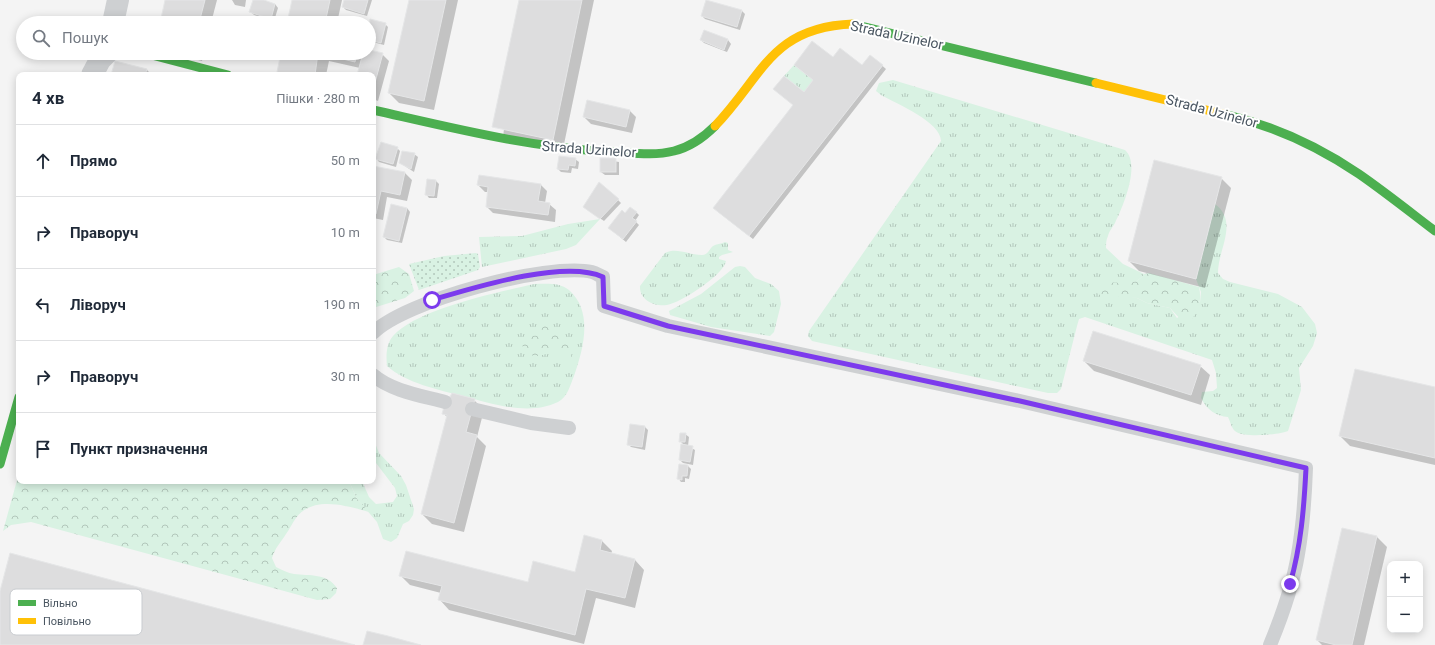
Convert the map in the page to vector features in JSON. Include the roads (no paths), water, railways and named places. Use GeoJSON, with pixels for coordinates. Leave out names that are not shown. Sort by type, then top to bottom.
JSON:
{"type":"FeatureCollection","features":[{"type":"Feature","properties":{"kind":"street"},"geometry":{"type":"LineString","coordinates":[[115,16],[118,0]]}},
{"type":"Feature","properties":{"kind":"street","name":"Strada Uzinelor"},"geometry":{"type":"LineString","coordinates":[[376,111],[533,145],[571,150],[659,153],[680,149],[698,140],[712,130],[777,50],[795,36],[829,25],[857,24],[1254,121],[1291,136],[1359,174],[1435,230]]}},
{"type":"Feature","properties":{"kind":"street"},"geometry":{"type":"LineString","coordinates":[[94,72],[100,60]]}},
{"type":"Feature","properties":{"kind":"street"},"geometry":{"type":"LineString","coordinates":[[171,60],[217,72]]}},
{"type":"Feature","properties":{"kind":"street"},"geometry":{"type":"LineString","coordinates":[[0,464],[16,408]]}},
{"type":"Feature","properties":{"kind":"lane"},"geometry":{"type":"LineString","coordinates":[[376,330],[380,326],[404,313],[432,300],[466,290],[543,274],[577,271],[592,272],[603,277],[604,306],[668,326],[1020,401],[1306,468],[1304,504],[1298,555],[1282,616],[1270,645]]}},
{"type":"Feature","properties":{"kind":"lane"},"geometry":{"type":"LineString","coordinates":[[376,377],[398,388],[445,402]]}},
{"type":"Feature","properties":{"kind":"lane"},"geometry":{"type":"LineString","coordinates":[[472,409],[531,423],[569,428]]}}]}
